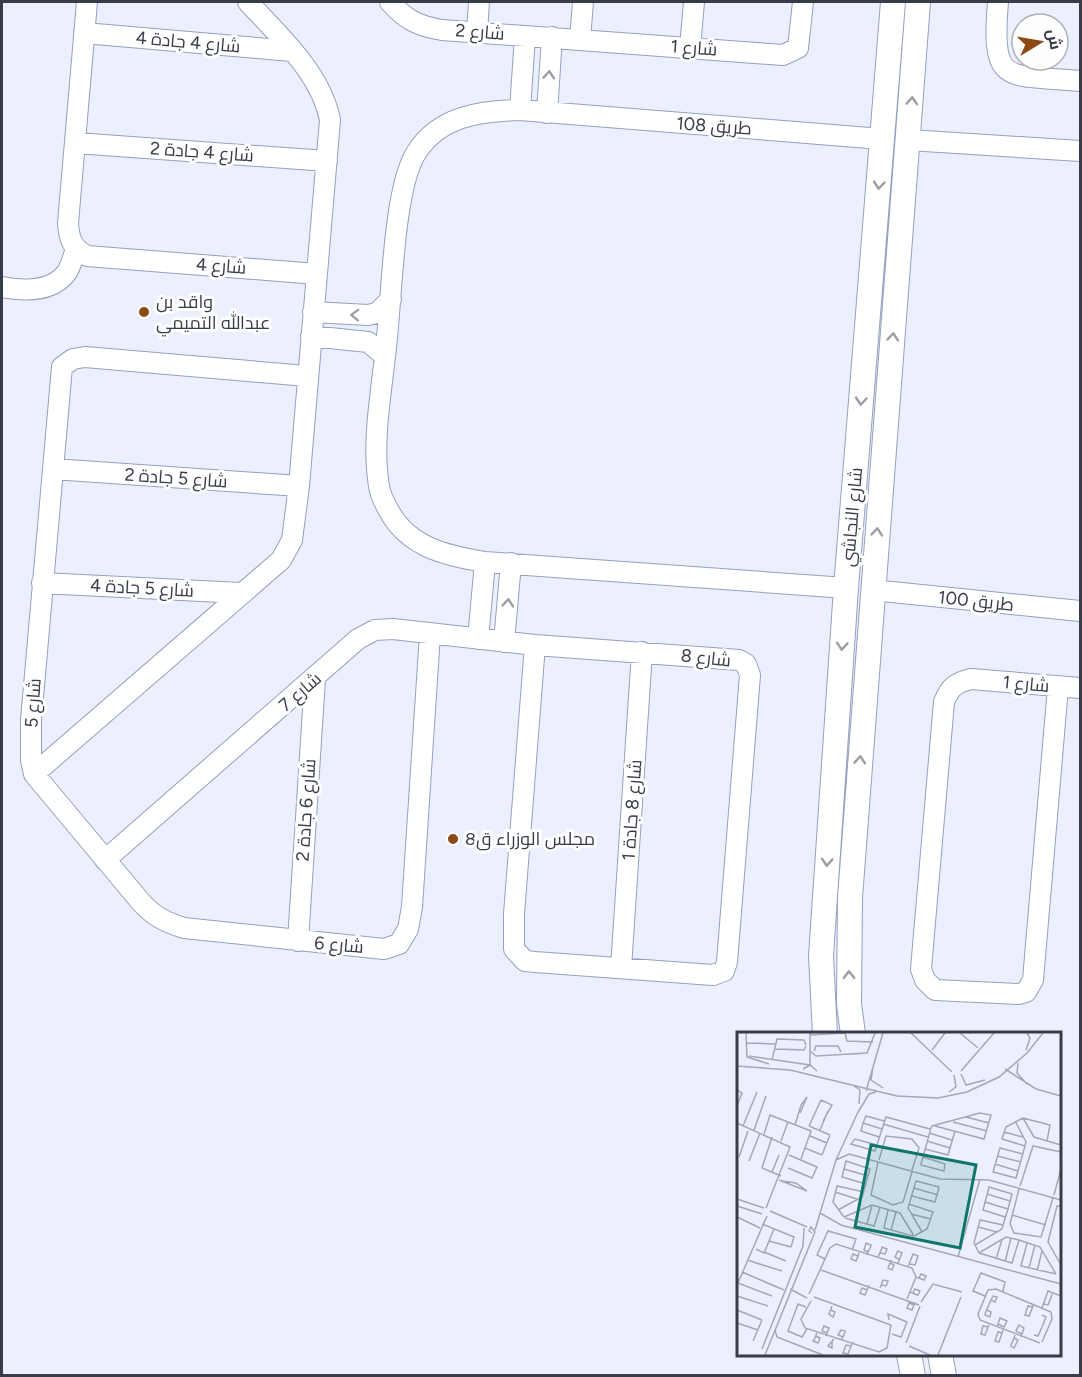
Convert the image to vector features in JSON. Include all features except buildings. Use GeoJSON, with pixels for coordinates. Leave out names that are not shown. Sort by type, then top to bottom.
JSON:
{"type":"FeatureCollection","features":[{"type":"Feature","properties":{"kind":"main road","name":"شارع النجاشي"},"geometry":{"type":"LineString","coordinates":[[825,1032],[820,956],[846,588],[893,2]]}},
{"type":"Feature","properties":{"kind":"main road","name":"شارع النجاشي"},"geometry":{"type":"LineString","coordinates":[[853,1032],[849,956],[855,830],[918,2]]}},
{"type":"Feature","properties":{"kind":"main road"},"geometry":{"type":"LineString","coordinates":[[832,789],[843,798],[858,787]]}},
{"type":"Feature","properties":{"kind":"main road"},"geometry":{"type":"LineString","coordinates":[[830,826],[847,822],[855,830]]}},
{"type":"Feature","properties":{"kind":"main road"},"geometry":{"type":"LineString","coordinates":[[909,1356],[913,1376]]}},
{"type":"Feature","properties":{"kind":"main road"},"geometry":{"type":"LineString","coordinates":[[940,1356],[944,1376]]}},
{"type":"Feature","properties":{"kind":"street"},"geometry":{"type":"LineString","coordinates":[[2,287],[23,291],[42,288],[57,281],[67,272],[76,250],[72,243],[68,223],[87,2]]}},
{"type":"Feature","properties":{"kind":"street"},"geometry":{"type":"LineString","coordinates":[[34,774],[280,560],[292,540],[299,486],[330,120],[327,104],[316,83],[292,51],[248,2]]}},
{"type":"Feature","properties":{"kind":"street","name":"شارع 2"},"geometry":{"type":"LineString","coordinates":[[390,2],[407,20],[420,27],[580,40]]}},
{"type":"Feature","properties":{"kind":"street"},"geometry":{"type":"LineString","coordinates":[[477,32],[479,2]]}},
{"type":"Feature","properties":{"kind":"street"},"geometry":{"type":"LineString","coordinates":[[580,40],[583,2]]}},
{"type":"Feature","properties":{"kind":"street"},"geometry":{"type":"LineString","coordinates":[[690,48],[694,2]]}},
{"type":"Feature","properties":{"kind":"street","name":"شارع 1"},"geometry":{"type":"LineString","coordinates":[[580,40],[789,54],[798,48],[803,2]]}},
{"type":"Feature","properties":{"kind":"street"},"geometry":{"type":"LineString","coordinates":[[998,2],[995,40],[1002,66],[1012,75],[1080,81]]}},
{"type":"Feature","properties":{"kind":"street","name":"شارع 4 جادة 4"},"geometry":{"type":"LineString","coordinates":[[84,33],[292,51]]}},
{"type":"Feature","properties":{"kind":"street"},"geometry":{"type":"LineString","coordinates":[[520,110],[525,36]]}},
{"type":"Feature","properties":{"kind":"street"},"geometry":{"type":"LineString","coordinates":[[547,113],[552,37]]}},
{"type":"Feature","properties":{"kind":"street","name":"طريق 108"},"geometry":{"type":"LineString","coordinates":[[846,588],[486,562],[440,553],[422,545],[389,513],[379,488],[378,424],[402,199],[407,173],[416,153],[432,134],[452,122],[471,114],[520,110],[882,139]]}},
{"type":"Feature","properties":{"kind":"street"},"geometry":{"type":"LineString","coordinates":[[909,140],[1080,151]]}},
{"type":"Feature","properties":{"kind":"street","name":"شارع 4 جادة 2"},"geometry":{"type":"LineString","coordinates":[[76,143],[327,161]]}},
{"type":"Feature","properties":{"kind":"street","name":"شارع 4"},"geometry":{"type":"LineString","coordinates":[[76,250],[87,256],[317,274]]}},
{"type":"Feature","properties":{"kind":"street"},"geometry":{"type":"LineString","coordinates":[[313,312],[368,315],[377,313],[391,299]]}},
{"type":"Feature","properties":{"kind":"street"},"geometry":{"type":"LineString","coordinates":[[311,336],[368,342],[386,356]]}},
{"type":"Feature","properties":{"kind":"street","name":"شارع 5"},"geometry":{"type":"LineString","coordinates":[[34,774],[31,760],[32,720],[62,367],[74,359],[85,357],[307,376]]}},
{"type":"Feature","properties":{"kind":"street","name":"شارع 5 جادة 2"},"geometry":{"type":"LineString","coordinates":[[53,469],[299,486]]}},
{"type":"Feature","properties":{"kind":"street"},"geometry":{"type":"LineString","coordinates":[[478,639],[486,562]]}},
{"type":"Feature","properties":{"kind":"street"},"geometry":{"type":"LineString","coordinates":[[504,642],[511,563]]}},
{"type":"Feature","properties":{"kind":"street","name":"شارع 5 جادة 4"},"geometry":{"type":"LineString","coordinates":[[42,582],[241,592]]}},
{"type":"Feature","properties":{"kind":"street","name":"طريق 100"},"geometry":{"type":"LineString","coordinates":[[872,590],[1080,611]]}},
{"type":"Feature","properties":{"kind":"street","name":"شارع 7"},"geometry":{"type":"LineString","coordinates":[[105,860],[315,679],[358,639],[375,630],[534,645]]}},
{"type":"Feature","properties":{"kind":"street","name":"شارع 6"},"geometry":{"type":"LineString","coordinates":[[34,774],[150,913],[164,921],[184,928],[298,941],[384,949],[399,944],[408,929],[413,895],[430,634]]}},
{"type":"Feature","properties":{"kind":"street","name":"شارع 8"},"geometry":{"type":"LineString","coordinates":[[534,645],[642,652],[739,660],[746,664],[750,675],[727,962],[724,971],[713,975],[525,961],[514,949],[513,931],[534,645]]}},
{"type":"Feature","properties":{"kind":"street","name":"شارع 8 جادة 1"},"geometry":{"type":"LineString","coordinates":[[621,968],[642,652]]}},
{"type":"Feature","properties":{"kind":"street","name":"شارع 6 جادة 2"},"geometry":{"type":"LineString","coordinates":[[298,941],[315,679]]}},
{"type":"Feature","properties":{"kind":"street","name":"شارع 1"},"geometry":{"type":"LineString","coordinates":[[971,679],[1059,687],[1033,980],[1026,992],[1018,994],[935,990],[925,980],[921,969],[944,702],[949,688],[956,683],[971,679]]}},
{"type":"Feature","properties":{"kind":"street"},"geometry":{"type":"LineString","coordinates":[[1059,687],[1080,688]]}},
{"type":"Feature","properties":{"kind":"place","name":"واقد بن عبدالله التميمي"},"geometry":{"type":"Point","coordinates":[144,312]}},
{"type":"Feature","properties":{"kind":"place","name":"مجلس الوزراء ق8"},"geometry":{"type":"Point","coordinates":[453,839]}}]}
